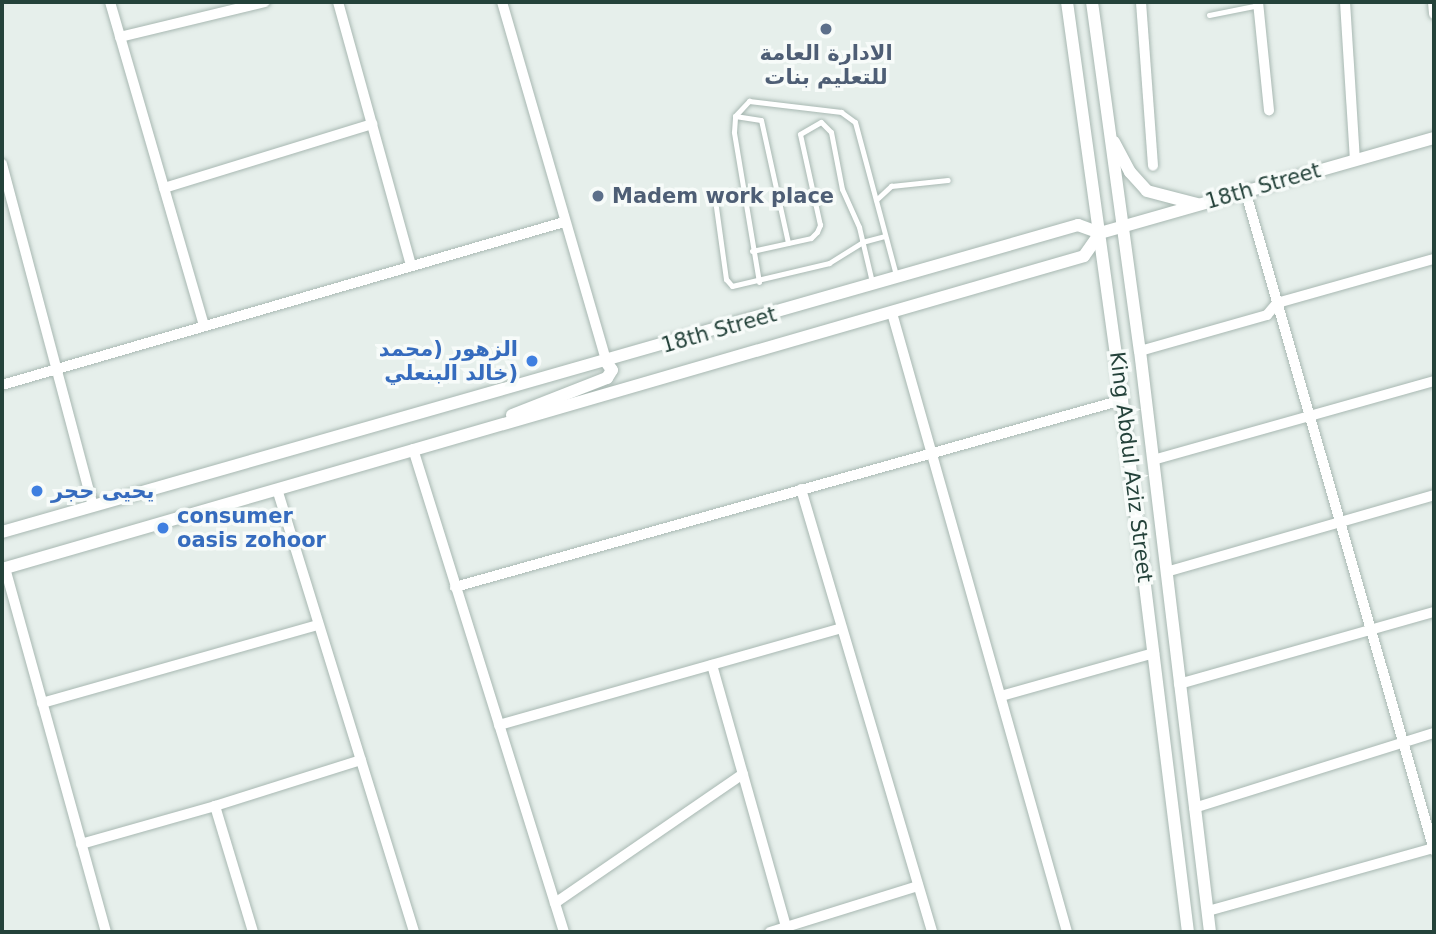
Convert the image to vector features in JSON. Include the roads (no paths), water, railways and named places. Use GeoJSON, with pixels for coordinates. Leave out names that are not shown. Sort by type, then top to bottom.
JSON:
{"type":"FeatureCollection","features":[{"type":"Feature","properties":{"kind":"street"},"geometry":{"type":"LineString","coordinates":[[110,2],[204,326]]}},
{"type":"Feature","properties":{"kind":"street"},"geometry":{"type":"LineString","coordinates":[[120,37],[265,2]]}},
{"type":"Feature","properties":{"kind":"street"},"geometry":{"type":"LineString","coordinates":[[338,2],[411,266]]}},
{"type":"Feature","properties":{"kind":"street"},"geometry":{"type":"LineString","coordinates":[[470,433],[607,378],[612,370],[607,363],[564,222],[502,2]]}},
{"type":"Feature","properties":{"kind":"street","name":"King Abdul Aziz Street"},"geometry":{"type":"LineString","coordinates":[[1067,2],[1122,400],[1188,932]]}},
{"type":"Feature","properties":{"kind":"street","name":"King Abdul Aziz Street"},"geometry":{"type":"LineString","coordinates":[[1091,2],[1140,351],[1210,932]]}},
{"type":"Feature","properties":{"kind":"street"},"geometry":{"type":"LineString","coordinates":[[1094,16],[1098,2]]}},
{"type":"Feature","properties":{"kind":"street"},"geometry":{"type":"LineString","coordinates":[[1141,2],[1153,166]]}},
{"type":"Feature","properties":{"kind":"street"},"geometry":{"type":"LineString","coordinates":[[1345,2],[1355,160]]}},
{"type":"Feature","properties":{"kind":"street"},"geometry":{"type":"LineString","coordinates":[[1433,2],[1434,15]]}},
{"type":"Feature","properties":{"kind":"street"},"geometry":{"type":"LineString","coordinates":[[1259,3],[1269,110]]}},
{"type":"Feature","properties":{"kind":"street"},"geometry":{"type":"LineString","coordinates":[[164,188],[372,124]]}},
{"type":"Feature","properties":{"kind":"street"},"geometry":{"type":"LineString","coordinates":[[1109,133],[1138,183],[1160,196],[1197,204]]}},
{"type":"Feature","properties":{"kind":"street","name":"18th Street"},"geometry":{"type":"LineString","coordinates":[[2,532],[607,363],[1077,226],[1100,233],[1434,138]]}},
{"type":"Feature","properties":{"kind":"street"},"geometry":{"type":"LineString","coordinates":[[2,164],[93,506]]}},
{"type":"Feature","properties":{"kind":"street"},"geometry":{"type":"LineString","coordinates":[[1208,911],[1434,849],[1373,629],[1338,522],[1245,190]]}},
{"type":"Feature","properties":{"kind":"street"},"geometry":{"type":"LineString","coordinates":[[2,385],[564,222]]}},
{"type":"Feature","properties":{"kind":"street"},"geometry":{"type":"LineString","coordinates":[[106,932],[3,569],[1084,256],[1100,233]]}},
{"type":"Feature","properties":{"kind":"street"},"geometry":{"type":"LineString","coordinates":[[1140,351],[1267,315],[1277,303],[1434,259]]}},
{"type":"Feature","properties":{"kind":"street"},"geometry":{"type":"LineString","coordinates":[[892,313],[1068,932]]}},
{"type":"Feature","properties":{"kind":"street"},"geometry":{"type":"LineString","coordinates":[[1153,460],[1434,381]]}},
{"type":"Feature","properties":{"kind":"street"},"geometry":{"type":"LineString","coordinates":[[455,587],[1122,400]]}},
{"type":"Feature","properties":{"kind":"street"},"geometry":{"type":"LineString","coordinates":[[413,449],[564,932]]}},
{"type":"Feature","properties":{"kind":"street"},"geometry":{"type":"LineString","coordinates":[[277,489],[414,932]]}},
{"type":"Feature","properties":{"kind":"street"},"geometry":{"type":"LineString","coordinates":[[802,489],[932,932]]}},
{"type":"Feature","properties":{"kind":"street"},"geometry":{"type":"LineString","coordinates":[[1166,572],[1434,495]]}},
{"type":"Feature","properties":{"kind":"street"},"geometry":{"type":"LineString","coordinates":[[1179,684],[1434,612]]}},
{"type":"Feature","properties":{"kind":"street"},"geometry":{"type":"LineString","coordinates":[[42,704],[318,625]]}},
{"type":"Feature","properties":{"kind":"street"},"geometry":{"type":"LineString","coordinates":[[499,725],[842,628]]}},
{"type":"Feature","properties":{"kind":"street"},"geometry":{"type":"LineString","coordinates":[[1001,696],[1154,653]]}},
{"type":"Feature","properties":{"kind":"street"},"geometry":{"type":"LineString","coordinates":[[712,665],[786,927]]}},
{"type":"Feature","properties":{"kind":"street"},"geometry":{"type":"LineString","coordinates":[[1194,808],[1434,733]]}},
{"type":"Feature","properties":{"kind":"street"},"geometry":{"type":"LineString","coordinates":[[81,844],[215,806],[361,760]]}},
{"type":"Feature","properties":{"kind":"street"},"geometry":{"type":"LineString","coordinates":[[555,902],[743,774]]}},
{"type":"Feature","properties":{"kind":"street"},"geometry":{"type":"LineString","coordinates":[[215,806],[253,932]]}},
{"type":"Feature","properties":{"kind":"street"},"geometry":{"type":"LineString","coordinates":[[770,932],[918,886]]}},
{"type":"Feature","properties":{"kind":"lane"},"geometry":{"type":"LineString","coordinates":[[1209,15],[1259,3]]}},
{"type":"Feature","properties":{"kind":"lane"},"geometry":{"type":"LineString","coordinates":[[735,116],[749,101],[850,116],[859,130],[884,236],[897,278]]}},
{"type":"Feature","properties":{"kind":"lane"},"geometry":{"type":"LineString","coordinates":[[735,116],[753,116],[761,120],[788,243]]}},
{"type":"Feature","properties":{"kind":"lane"},"geometry":{"type":"LineString","coordinates":[[735,116],[752,251],[759,282]]}},
{"type":"Feature","properties":{"kind":"lane"},"geometry":{"type":"LineString","coordinates":[[752,251],[811,238],[820,225],[800,134],[821,122],[831,132],[842,189],[862,242],[872,285]]}},
{"type":"Feature","properties":{"kind":"lane"},"geometry":{"type":"LineString","coordinates":[[876,200],[891,186],[948,180]]}},
{"type":"Feature","properties":{"kind":"lane"},"geometry":{"type":"LineString","coordinates":[[716,207],[728,283],[740,286],[829,263],[862,242],[884,236]]}},
{"type":"Feature","properties":{"kind":"place","name":"الادارة العامة للتعليم بنات"},"geometry":{"type":"Point","coordinates":[826,29]}},
{"type":"Feature","properties":{"kind":"place","name":"Madem work place"},"geometry":{"type":"Point","coordinates":[598,196]}},
{"type":"Feature","properties":{"kind":"place","name":"الزهور (محمد خالد البنعلي)"},"geometry":{"type":"Point","coordinates":[532,361]}},
{"type":"Feature","properties":{"kind":"place","name":"يحيى حجر"},"geometry":{"type":"Point","coordinates":[37,491]}},
{"type":"Feature","properties":{"kind":"place","name":"consumer oasis zohoor"},"geometry":{"type":"Point","coordinates":[163,528]}}]}
